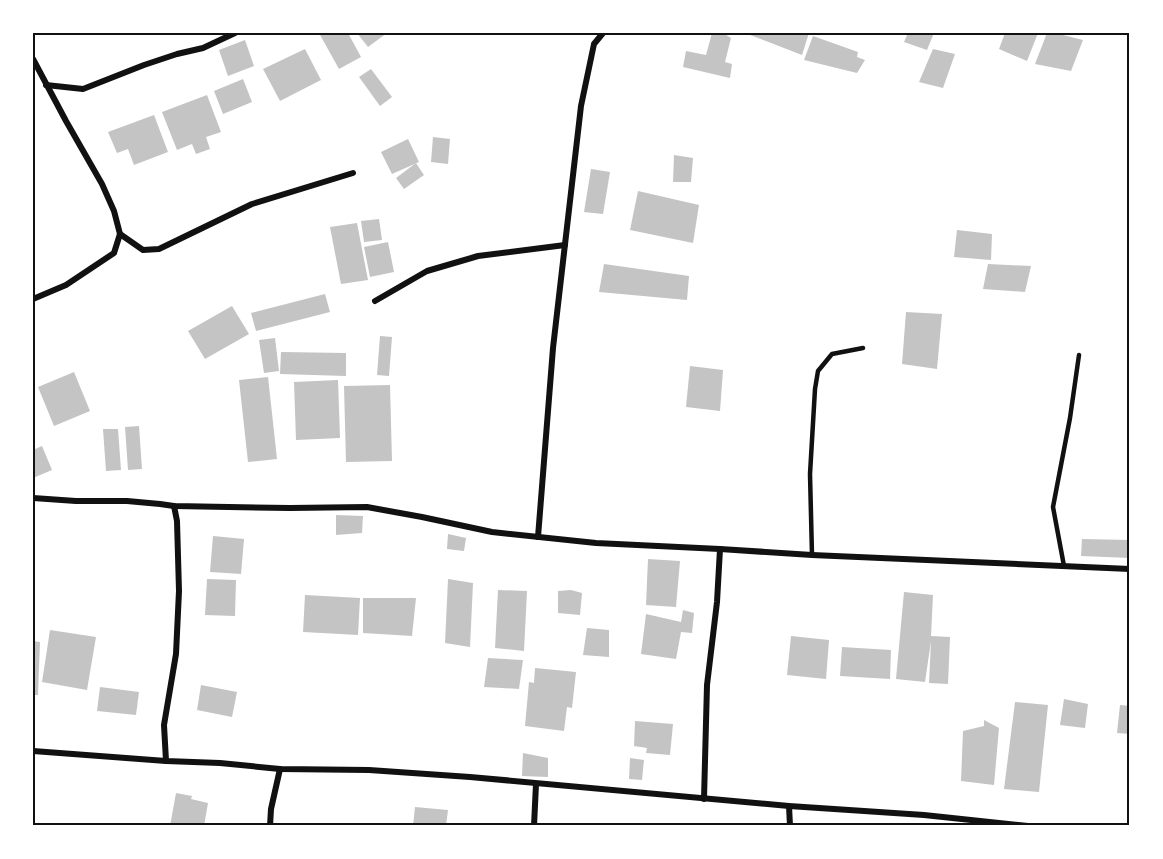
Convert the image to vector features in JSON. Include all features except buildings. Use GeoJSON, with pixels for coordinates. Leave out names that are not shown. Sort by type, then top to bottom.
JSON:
{"type":"FeatureCollection","features":[{"type":"Feature","properties":{"kind":"street"},"geometry":{"type":"LineString","coordinates":[[46,85],[83,89],[144,65],[203,48],[235,33]]}},
{"type":"Feature","properties":{"kind":"street"},"geometry":{"type":"LineString","coordinates":[[538,537],[553,348],[581,106],[594,44],[603,33]]}},
{"type":"Feature","properties":{"kind":"street"},"geometry":{"type":"LineString","coordinates":[[33,59],[102,184],[114,211],[120,234],[114,254],[66,285],[33,298]]}},
{"type":"Feature","properties":{"kind":"street"},"geometry":{"type":"LineString","coordinates":[[120,234],[143,250],[159,249],[252,204],[352,173]]}},
{"type":"Feature","properties":{"kind":"street"},"geometry":{"type":"LineString","coordinates":[[375,301],[437,268],[478,256],[565,245]]}},
{"type":"Feature","properties":{"kind":"street"},"geometry":{"type":"LineString","coordinates":[[33,498],[127,501],[174,507],[366,507],[492,532],[596,543],[1130,569]]}},
{"type":"Feature","properties":{"kind":"street"},"geometry":{"type":"LineString","coordinates":[[166,761],[164,725],[176,654],[179,591],[177,521],[174,507]]}},
{"type":"Feature","properties":{"kind":"street"},"geometry":{"type":"LineString","coordinates":[[704,799],[707,685],[717,602],[720,549]]}},
{"type":"Feature","properties":{"kind":"street"},"geometry":{"type":"LineString","coordinates":[[33,751],[220,763],[280,770],[369,770],[470,777],[704,799],[924,815],[1028,826]]}},
{"type":"Feature","properties":{"kind":"street"},"geometry":{"type":"LineString","coordinates":[[270,826],[271,809],[280,770]]}},
{"type":"Feature","properties":{"kind":"street"},"geometry":{"type":"LineString","coordinates":[[534,826],[536,784]]}},
{"type":"Feature","properties":{"kind":"street"},"geometry":{"type":"LineString","coordinates":[[789,806],[790,826]]}},
{"type":"Feature","properties":{"kind":"lane"},"geometry":{"type":"LineString","coordinates":[[812,555],[810,474],[814,389],[818,371],[832,354],[863,348]]}},
{"type":"Feature","properties":{"kind":"lane"},"geometry":{"type":"LineString","coordinates":[[1064,566],[1053,507],[1079,355]]}}]}
